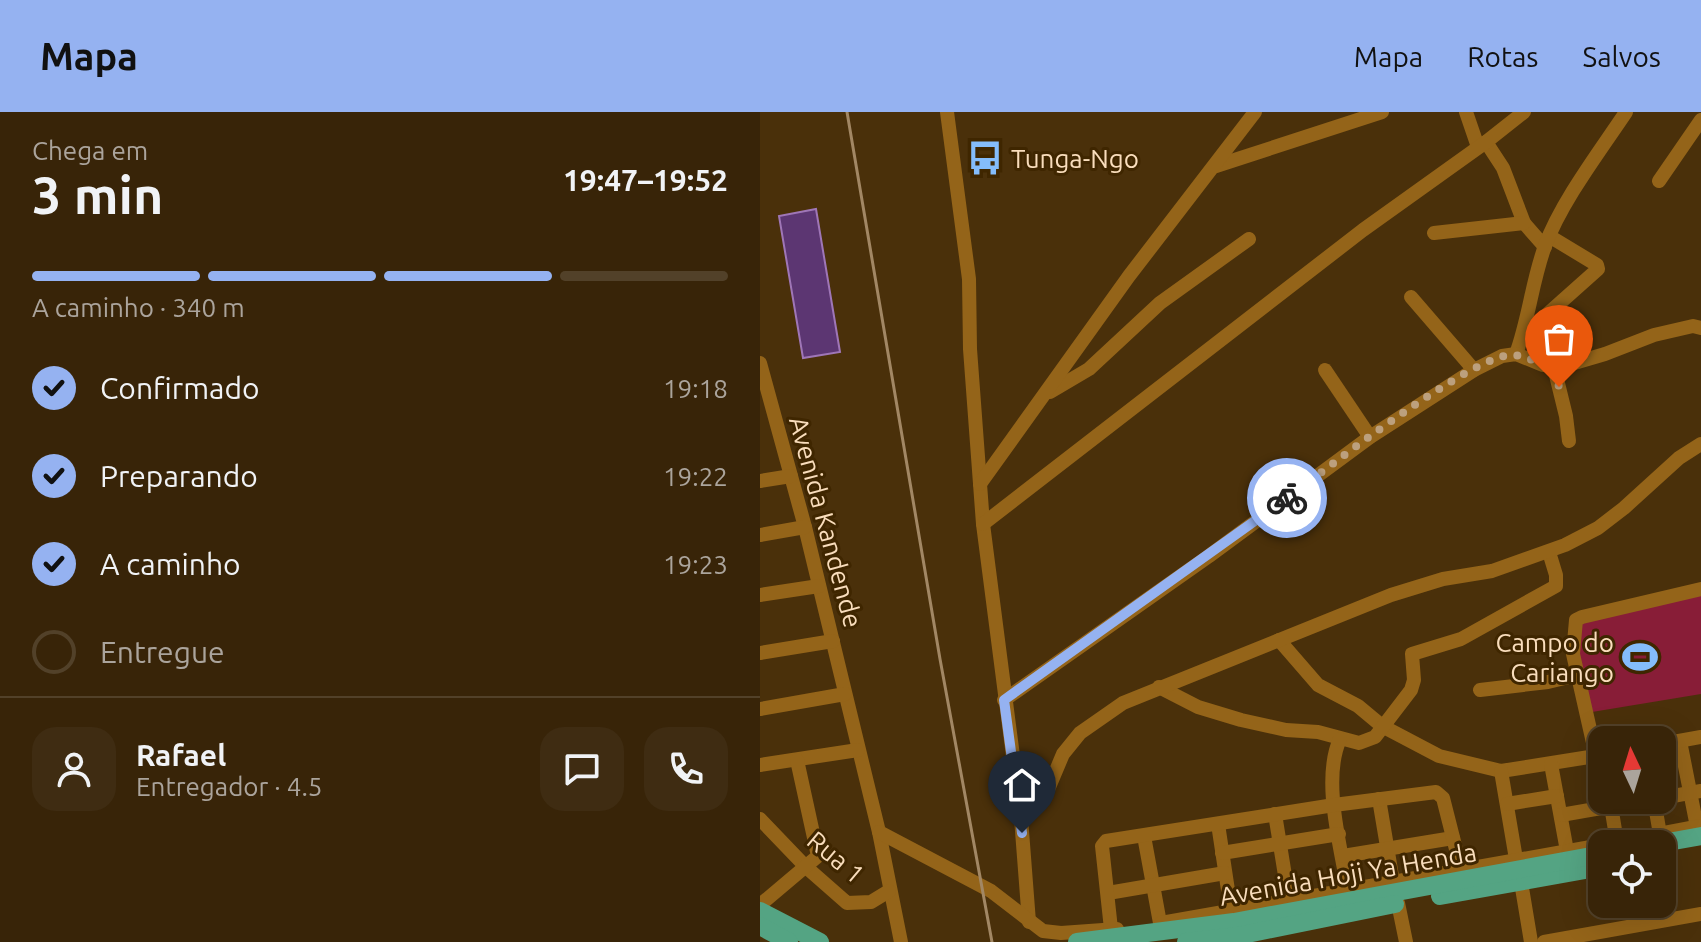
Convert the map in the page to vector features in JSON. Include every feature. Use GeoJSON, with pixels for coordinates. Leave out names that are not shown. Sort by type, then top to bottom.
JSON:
{"type":"FeatureCollection","features":[{"type":"Feature","properties":{"kind":"main road"},"geometry":{"type":"LineString","coordinates":[[1676,835],[1700,830]]}},
{"type":"Feature","properties":{"kind":"main road"},"geometry":{"type":"LineString","coordinates":[[1676,853],[1701,849]]}},
{"type":"Feature","properties":{"kind":"main road","name":"Avenida Hoji Ya Henda"},"geometry":{"type":"LineString","coordinates":[[1107,934],[1234,922],[1349,895],[1588,856]]}},
{"type":"Feature","properties":{"kind":"main road","name":"Avenida Hoji Ya Henda"},"geometry":{"type":"LineString","coordinates":[[1186,942],[1238,939],[1398,903],[1588,870]]}},
{"type":"Feature","properties":{"kind":"main road"},"geometry":{"type":"LineString","coordinates":[[760,908],[820,942]]}},
{"type":"Feature","properties":{"kind":"main road"},"geometry":{"type":"LineString","coordinates":[[760,926],[789,942]]}},
{"type":"Feature","properties":{"kind":"main road"},"geometry":{"type":"LineString","coordinates":[[1077,942],[1107,934]]}},
{"type":"Feature","properties":{"kind":"street"},"geometry":{"type":"LineString","coordinates":[[947,112],[969,279],[970,349],[983,524],[1021,818],[1029,922]]}},
{"type":"Feature","properties":{"kind":"street"},"geometry":{"type":"LineString","coordinates":[[980,484],[1129,276],[1255,112]]}},
{"type":"Feature","properties":{"kind":"street"},"geometry":{"type":"LineString","coordinates":[[1466,112],[1482,145],[1503,168],[1524,223],[1547,242],[1597,265],[1598,269],[1524,335]]}},
{"type":"Feature","properties":{"kind":"street"},"geometry":{"type":"LineString","coordinates":[[983,524],[1340,248],[1524,112]]}},
{"type":"Feature","properties":{"kind":"street"},"geometry":{"type":"LineString","coordinates":[[1516,354],[1524,335],[1547,242],[1576,189],[1626,112]]}},
{"type":"Feature","properties":{"kind":"street"},"geometry":{"type":"LineString","coordinates":[[1216,166],[1377,113]]}},
{"type":"Feature","properties":{"kind":"street"},"geometry":{"type":"LineString","coordinates":[[1659,181],[1701,120]]}},
{"type":"Feature","properties":{"kind":"street"},"geometry":{"type":"LineString","coordinates":[[1434,233],[1524,223]]}},
{"type":"Feature","properties":{"kind":"street"},"geometry":{"type":"LineString","coordinates":[[1046,394],[1089,369],[1160,303],[1249,239]]}},
{"type":"Feature","properties":{"kind":"street"},"geometry":{"type":"LineString","coordinates":[[1411,297],[1474,370]]}},
{"type":"Feature","properties":{"kind":"street"},"geometry":{"type":"LineString","coordinates":[[1004,700],[1209,556],[1370,437],[1474,370],[1502,356],[1516,354],[1531,362],[1554,367],[1584,361],[1654,335],[1693,326],[1701,328]]}},
{"type":"Feature","properties":{"kind":"street","name":"Avenida Kandende"},"geometry":{"type":"LineString","coordinates":[[760,365],[805,527],[845,694]]}},
{"type":"Feature","properties":{"kind":"street"},"geometry":{"type":"LineString","coordinates":[[1554,367],[1569,441]]}},
{"type":"Feature","properties":{"kind":"street"},"geometry":{"type":"LineString","coordinates":[[1325,370],[1370,437]]}},
{"type":"Feature","properties":{"kind":"street"},"geometry":{"type":"LineString","coordinates":[[760,426],[776,423]]}},
{"type":"Feature","properties":{"kind":"street"},"geometry":{"type":"LineString","coordinates":[[1021,818],[1044,799],[1063,754],[1080,733],[1123,703],[1419,585],[1492,571],[1549,552],[1598,528],[1679,458],[1701,444]]}},
{"type":"Feature","properties":{"kind":"street"},"geometry":{"type":"LineString","coordinates":[[760,481],[791,476]]}},
{"type":"Feature","properties":{"kind":"street"},"geometry":{"type":"LineString","coordinates":[[760,535],[805,527]]}},
{"type":"Feature","properties":{"kind":"street"},"geometry":{"type":"LineString","coordinates":[[1159,687],[1198,707],[1241,720],[1363,742],[1375,737],[1411,690],[1414,680],[1413,653],[1461,639],[1556,586],[1549,552]]}},
{"type":"Feature","properties":{"kind":"street"},"geometry":{"type":"LineString","coordinates":[[760,595],[819,586]]}},
{"type":"Feature","properties":{"kind":"street"},"geometry":{"type":"LineString","coordinates":[[1591,726],[1577,675],[1573,644],[1576,620],[1701,589]]}},
{"type":"Feature","properties":{"kind":"street"},"geometry":{"type":"LineString","coordinates":[[1279,640],[1318,685],[1358,706],[1382,726],[1439,756],[1501,771],[1588,758]]}},
{"type":"Feature","properties":{"kind":"street"},"geometry":{"type":"LineString","coordinates":[[760,653],[833,641]]}},
{"type":"Feature","properties":{"kind":"street"},"geometry":{"type":"LineString","coordinates":[[1480,690],[1577,675]]}},
{"type":"Feature","properties":{"kind":"street"},"geometry":{"type":"LineString","coordinates":[[760,709],[845,694],[879,832],[901,942]]}},
{"type":"Feature","properties":{"kind":"street"},"geometry":{"type":"LineString","coordinates":[[1676,742],[1701,737]]}},
{"type":"Feature","properties":{"kind":"street"},"geometry":{"type":"LineString","coordinates":[[1340,739],[1334,754],[1334,805],[1349,895]]}},
{"type":"Feature","properties":{"kind":"street"},"geometry":{"type":"LineString","coordinates":[[1680,741],[1696,792],[1700,830]]}},
{"type":"Feature","properties":{"kind":"street"},"geometry":{"type":"LineString","coordinates":[[760,765],[858,750]]}},
{"type":"Feature","properties":{"kind":"street"},"geometry":{"type":"LineString","coordinates":[[760,908],[818,856],[797,760]]}},
{"type":"Feature","properties":{"kind":"street"},"geometry":{"type":"LineString","coordinates":[[1551,764],[1567,851]]}},
{"type":"Feature","properties":{"kind":"street"},"geometry":{"type":"LineString","coordinates":[[1501,771],[1516,859]]}},
{"type":"Feature","properties":{"kind":"street"},"geometry":{"type":"LineString","coordinates":[[1676,796],[1696,792]]}},
{"type":"Feature","properties":{"kind":"street"},"geometry":{"type":"LineString","coordinates":[[1107,934],[1108,893],[1102,843],[1334,805],[1440,793],[1461,869]]}},
{"type":"Feature","properties":{"kind":"street"},"geometry":{"type":"LineString","coordinates":[[1507,804],[1557,796]]}},
{"type":"Feature","properties":{"kind":"street"},"geometry":{"type":"LineString","coordinates":[[1379,799],[1393,882]]}},
{"type":"Feature","properties":{"kind":"street"},"geometry":{"type":"LineString","coordinates":[[1561,815],[1588,808]]}},
{"type":"Feature","properties":{"kind":"street"},"geometry":{"type":"LineString","coordinates":[[1275,814],[1289,900]]}},
{"type":"Feature","properties":{"kind":"street","name":"Rua 1"},"geometry":{"type":"LineString","coordinates":[[760,819],[806,867],[847,903],[871,902],[889,891]]}},
{"type":"Feature","properties":{"kind":"street"},"geometry":{"type":"LineString","coordinates":[[1218,824],[1231,910]]}},
{"type":"Feature","properties":{"kind":"street","name":"Avenida Hoji Ya Henda"},"geometry":{"type":"LineString","coordinates":[[879,832],[991,891],[1043,931],[1107,934],[1289,900],[1349,895],[1393,882],[1588,847]]}},
{"type":"Feature","properties":{"kind":"street"},"geometry":{"type":"LineString","coordinates":[[1222,853],[1339,834]]}},
{"type":"Feature","properties":{"kind":"street"},"geometry":{"type":"LineString","coordinates":[[1144,836],[1160,923]]}},
{"type":"Feature","properties":{"kind":"street"},"geometry":{"type":"LineString","coordinates":[[1343,856],[1453,838]]}},
{"type":"Feature","properties":{"kind":"street"},"geometry":{"type":"LineString","coordinates":[[1108,893],[1225,873]]}},
{"type":"Feature","properties":{"kind":"street"},"geometry":{"type":"LineString","coordinates":[[1521,882],[1531,942]]}},
{"type":"Feature","properties":{"kind":"street"},"geometry":{"type":"LineString","coordinates":[[1398,903],[1406,942]]}},
{"type":"Feature","properties":{"kind":"street"},"geometry":{"type":"LineString","coordinates":[[1544,942],[1701,914]]}},
{"type":"Feature","properties":{"kind":"shaded area","name":"Campo do Cariango"},"geometry":{"type":"Polygon","coordinates":[[[1701,594],[1701,694],[1592,712],[1571,620],[1701,594]]]}},
{"type":"Feature","properties":{"kind":"building"},"geometry":{"type":"Polygon","coordinates":[[[816,209],[840,352],[803,358],[779,216],[816,209]]]}},
{"type":"Feature","properties":{"kind":"railway"},"geometry":{"type":"LineString","coordinates":[[847,112],[940,659],[992,942]]}},
{"type":"Feature","properties":{"kind":"way so far"},"geometry":{"type":"LineString","coordinates":[[1287,498],[1446,386],[1502,356],[1516,354],[1531,362],[1554,367],[1559,387]]}},
{"type":"Feature","properties":{"kind":"place","name":"Tunga-Ngo"},"geometry":{"type":"Point","coordinates":[985,158]}},
{"type":"Feature","properties":{"kind":"place","name":"Campo do Cariango"},"geometry":{"type":"Point","coordinates":[1640,657]}},
{"type":"Feature","properties":{"kind":"route"},"geometry":{"type":"LineString","coordinates":[[1022,833],[1004,700],[1287,498]]}}]}
